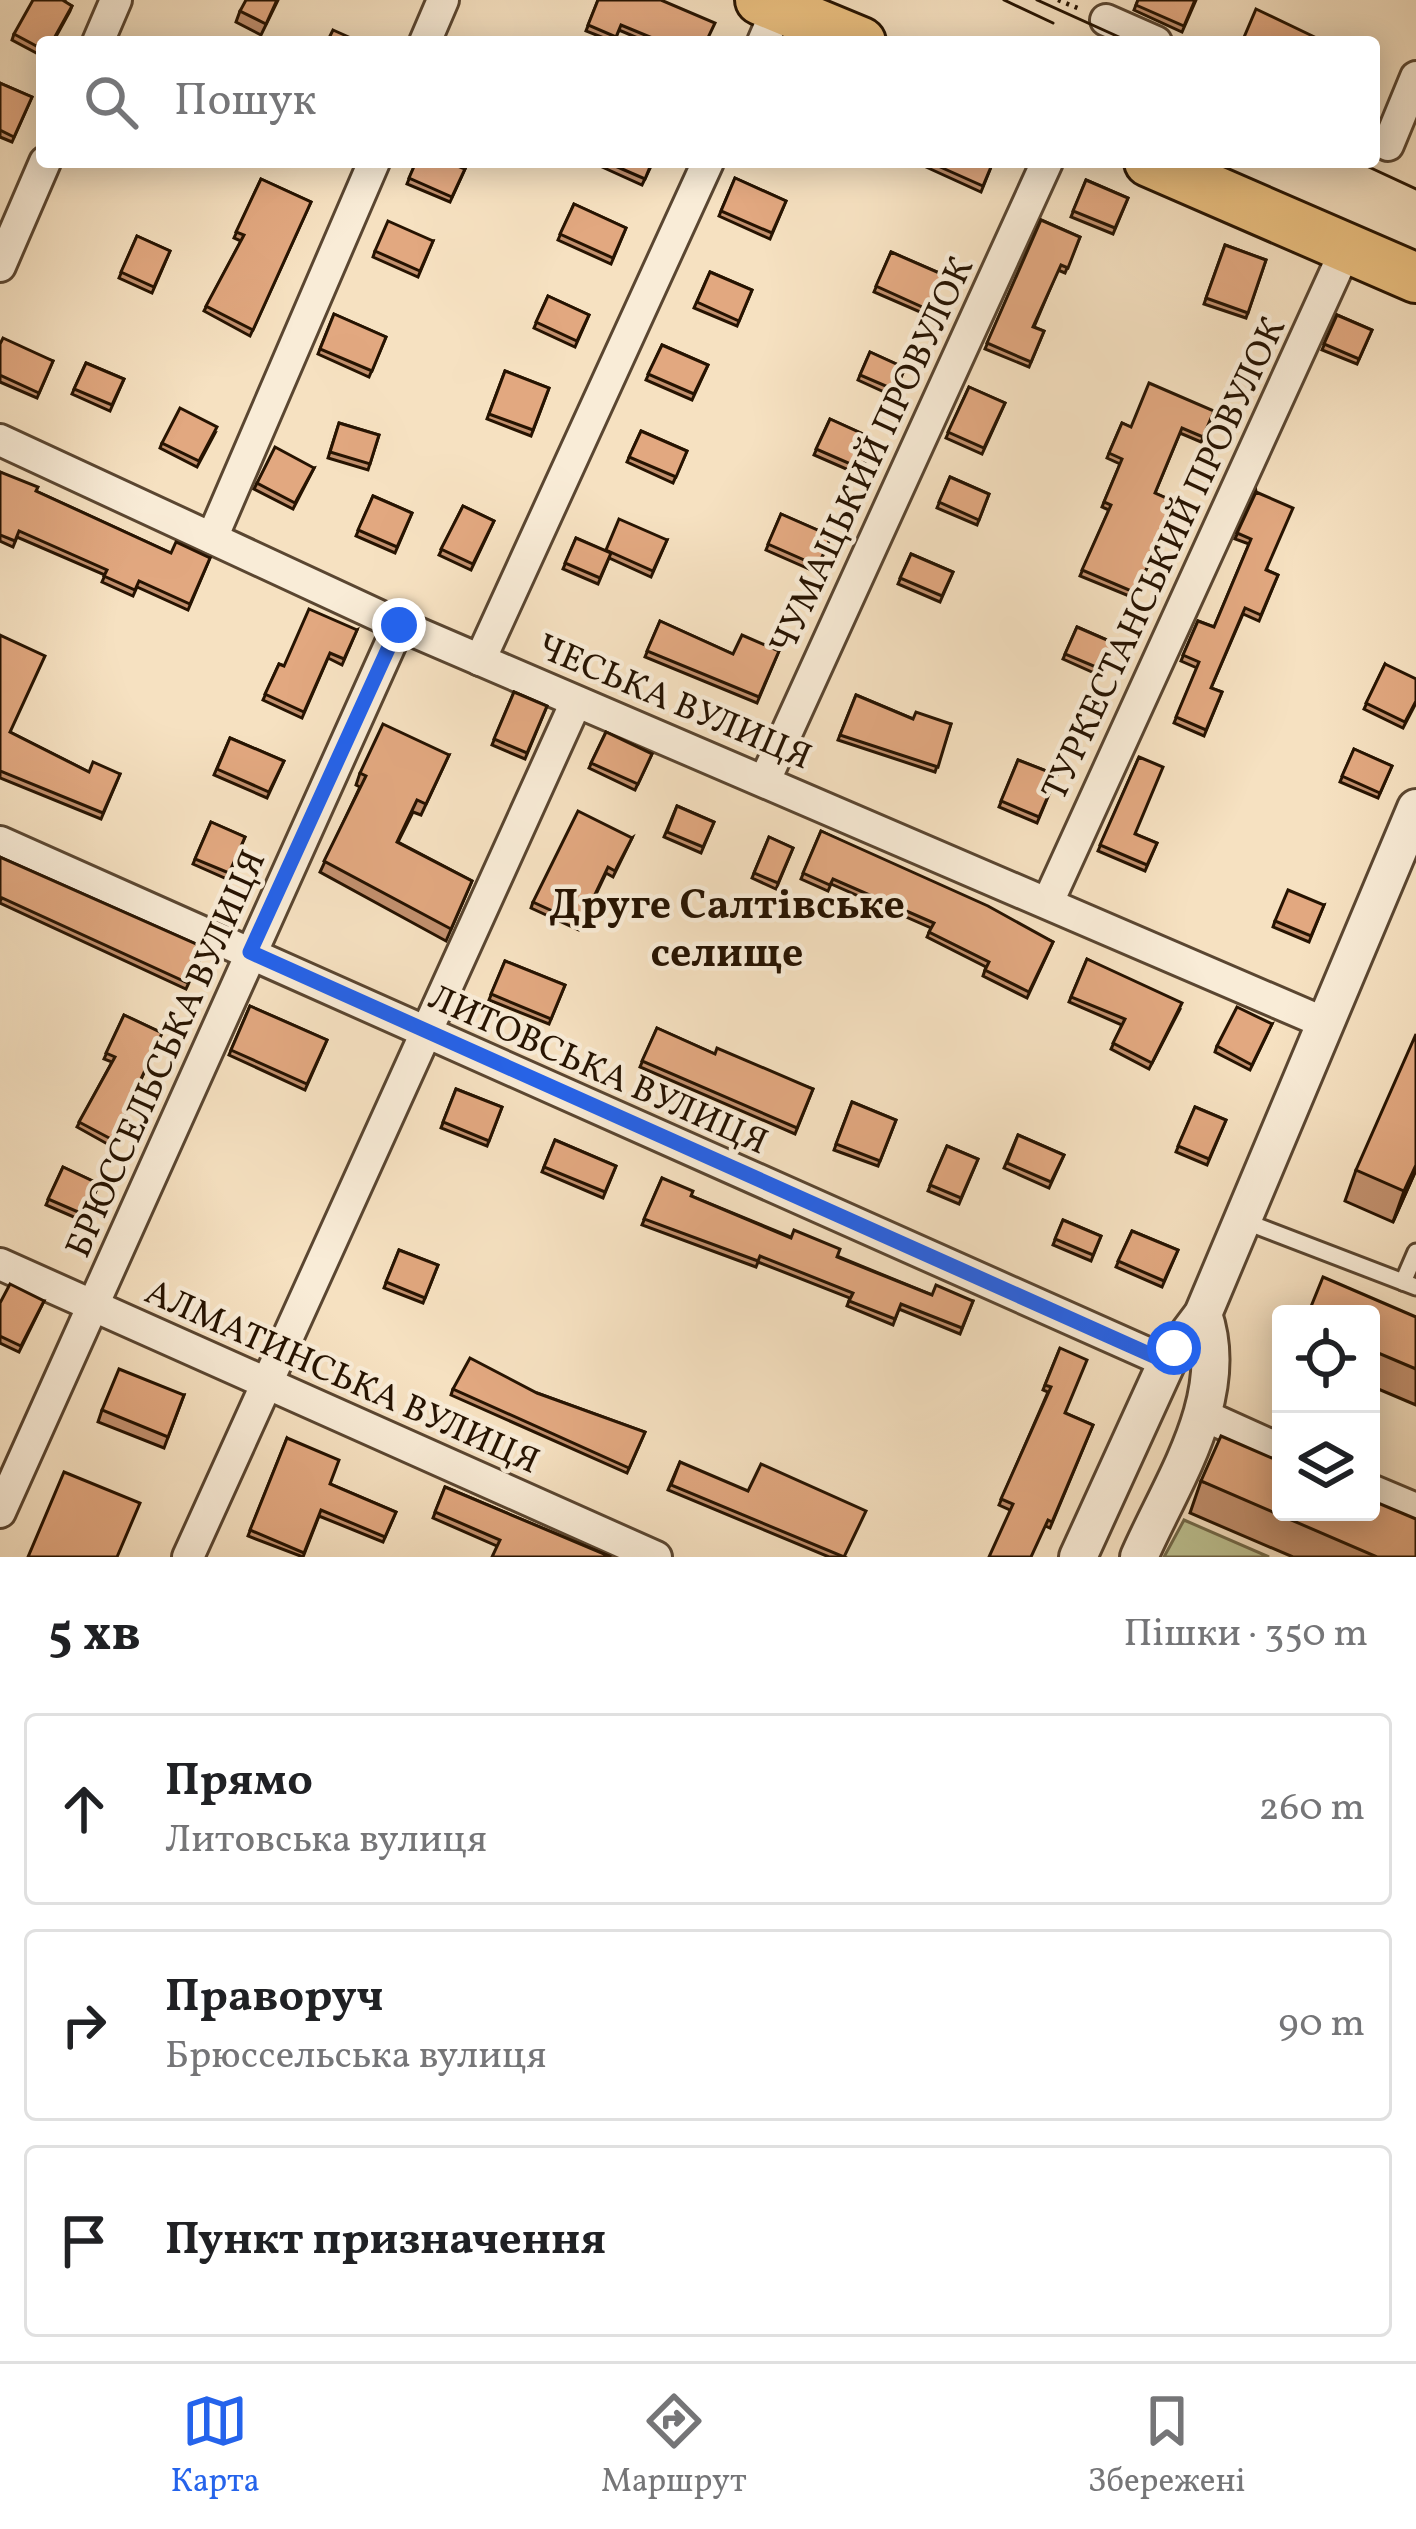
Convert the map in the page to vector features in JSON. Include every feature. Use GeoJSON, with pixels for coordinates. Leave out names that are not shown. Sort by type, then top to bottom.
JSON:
{"type":"FeatureCollection","features":[{"type":"Feature","properties":{"kind":"main road"},"geometry":{"type":"LineString","coordinates":[[771,12],[843,36]]}},
{"type":"Feature","properties":{"kind":"main road"},"geometry":{"type":"LineString","coordinates":[[1163,168],[1416,278]]}},
{"type":"Feature","properties":{"kind":"street"},"geometry":{"type":"LineString","coordinates":[[101,36],[116,0]]}},
{"type":"Feature","properties":{"kind":"street"},"geometry":{"type":"LineString","coordinates":[[428,36],[443,0]]}},
{"type":"Feature","properties":{"kind":"street"},"geometry":{"type":"LineString","coordinates":[[1106,21],[1142,36]]}},
{"type":"Feature","properties":{"kind":"street"},"geometry":{"type":"LineString","coordinates":[[1393,148],[1416,77]]}},
{"type":"Feature","properties":{"kind":"street"},"geometry":{"type":"LineString","coordinates":[[0,266],[42,168]]}},
{"type":"Feature","properties":{"kind":"street"},"geometry":{"type":"LineString","coordinates":[[212,538],[371,168]]}},
{"type":"Feature","properties":{"kind":"street"},"geometry":{"type":"LineString","coordinates":[[480,660],[705,168]]}},
{"type":"Feature","properties":{"kind":"street","name":"ЧУМАЦЬКИЙ ПРОВУЛОК"},"geometry":{"type":"LineString","coordinates":[[765,780],[1044,168]]}},
{"type":"Feature","properties":{"kind":"street","name":"ТУРКЕСТАНСЬКИЙ ПРОВУЛОК"},"geometry":{"type":"LineString","coordinates":[[1048,902],[1348,247]]}},
{"type":"Feature","properties":{"kind":"street","name":"ЧЕСЬКА ВУЛИЦЯ"},"geometry":{"type":"LineString","coordinates":[[0,440],[399,625],[1324,1023]]}},
{"type":"Feature","properties":{"kind":"street","name":"БРЮССЕЛЬСЬКА ВУЛИЦЯ"},"geometry":{"type":"LineString","coordinates":[[0,1513],[399,625]]}},
{"type":"Feature","properties":{"kind":"street"},"geometry":{"type":"LineString","coordinates":[[188,1557],[576,702]]}},
{"type":"Feature","properties":{"kind":"street"},"geometry":{"type":"LineString","coordinates":[[1078,1557],[1167,1362],[1203,1315],[1416,808]]}},
{"type":"Feature","properties":{"kind":"street","name":"ЛИТОВСЬКА ВУЛИЦЯ"},"geometry":{"type":"LineString","coordinates":[[0,842],[1167,1362]]}},
{"type":"Feature","properties":{"kind":"street","name":"АЛМАТИНСЬКА ВУЛИЦЯ"},"geometry":{"type":"LineString","coordinates":[[0,1264],[656,1557]]}},
{"type":"Feature","properties":{"kind":"street"},"geometry":{"type":"LineString","coordinates":[[1138,1557],[1201,1414],[1214,1365],[1203,1315]]}},
{"type":"Feature","properties":{"kind":"street"},"geometry":{"type":"LineString","coordinates":[[1201,1414],[1272,1446]]}},
{"type":"Feature","properties":{"kind":"street"},"geometry":{"type":"LineString","coordinates":[[1380,1494],[1416,1509]]}},
{"type":"Feature","properties":{"kind":"lane"},"geometry":{"type":"LineString","coordinates":[[1241,1220],[1409,1284],[1416,1252]]}},
{"type":"Feature","properties":{"kind":"green space"},"geometry":{"type":"Polygon","coordinates":[[[1184,1520],[1269,1557],[1164,1557],[1184,1520]]]}},
{"type":"Feature","properties":{"kind":"building"},"geometry":{"type":"Polygon","coordinates":[[[33,0],[65,0],[72,6],[55,36],[36,36],[36,46],[14,34],[33,0]]]}},
{"type":"Feature","properties":{"kind":"building"},"geometry":{"type":"Polygon","coordinates":[[[246,0],[277,0],[266,24],[240,11],[246,0]]]}},
{"type":"Feature","properties":{"kind":"building"},"geometry":{"type":"Polygon","coordinates":[[[598,0],[661,0],[715,23],[709,36],[648,36],[621,25],[614,36],[588,25],[598,0]]]}},
{"type":"Feature","properties":{"kind":"building"},"geometry":{"type":"Polygon","coordinates":[[[1138,0],[1195,0],[1184,26],[1136,5],[1138,0]]]}},
{"type":"Feature","properties":{"kind":"building"},"geometry":{"type":"Polygon","coordinates":[[[1256,9],[1312,36],[1245,36],[1256,9]]]}},
{"type":"Feature","properties":{"kind":"building"},"geometry":{"type":"Polygon","coordinates":[[[0,83],[32,97],[14,137],[0,130],[0,83]]]}},
{"type":"Feature","properties":{"kind":"building"},"geometry":{"type":"Polygon","coordinates":[[[413,168],[465,169],[452,197],[409,178],[413,168]]]}},
{"type":"Feature","properties":{"kind":"building"},"geometry":{"type":"Polygon","coordinates":[[[620,168],[650,168],[645,179],[620,168]]]}},
{"type":"Feature","properties":{"kind":"building"},"geometry":{"type":"Polygon","coordinates":[[[942,168],[990,168],[983,186],[942,168]]]}},
{"type":"Feature","properties":{"kind":"building"},"geometry":{"type":"Polygon","coordinates":[[[735,178],[786,201],[772,233],[721,211],[735,178]]]}},
{"type":"Feature","properties":{"kind":"building"},"geometry":{"type":"Polygon","coordinates":[[[261,179],[311,202],[253,330],[206,306],[244,235],[236,232],[261,179]]]}},
{"type":"Feature","properties":{"kind":"building"},"geometry":{"type":"Polygon","coordinates":[[[1086,180],[1128,198],[1115,228],[1073,211],[1086,180]]]}},
{"type":"Feature","properties":{"kind":"building"},"geometry":{"type":"Polygon","coordinates":[[[574,204],[626,228],[613,258],[560,234],[574,204]]]}},
{"type":"Feature","properties":{"kind":"building"},"geometry":{"type":"Polygon","coordinates":[[[1041,220],[1080,237],[1068,268],[1061,265],[1033,327],[1044,331],[1031,362],[987,343],[1041,220]]]}},
{"type":"Feature","properties":{"kind":"building"},"geometry":{"type":"Polygon","coordinates":[[[388,221],[433,241],[420,271],[375,251],[388,221]]]}},
{"type":"Feature","properties":{"kind":"building"},"geometry":{"type":"Polygon","coordinates":[[[137,236],[170,251],[154,287],[121,272],[137,236]]]}},
{"type":"Feature","properties":{"kind":"building"},"geometry":{"type":"Polygon","coordinates":[[[1225,245],[1266,260],[1248,313],[1206,298],[1225,245]]]}},
{"type":"Feature","properties":{"kind":"building"},"geometry":{"type":"Polygon","coordinates":[[[891,252],[944,275],[929,310],[876,286],[891,252]]]}},
{"type":"Feature","properties":{"kind":"building"},"geometry":{"type":"Polygon","coordinates":[[[710,272],[752,290],[739,321],[697,302],[710,272]]]}},
{"type":"Feature","properties":{"kind":"building"},"geometry":{"type":"Polygon","coordinates":[[[548,296],[589,315],[577,341],[536,322],[548,296]]]}},
{"type":"Feature","properties":{"kind":"building"},"geometry":{"type":"Polygon","coordinates":[[[334,314],[386,337],[372,371],[320,349],[334,314]]]}},
{"type":"Feature","properties":{"kind":"building"},"geometry":{"type":"Polygon","coordinates":[[[1337,315],[1372,330],[1359,359],[1324,344],[1337,315]]]}},
{"type":"Feature","properties":{"kind":"building"},"geometry":{"type":"Polygon","coordinates":[[[3,338],[53,361],[39,393],[0,375],[3,338]]]}},
{"type":"Feature","properties":{"kind":"building"},"geometry":{"type":"Polygon","coordinates":[[[662,345],[708,365],[694,394],[648,374],[662,345]]]}},
{"type":"Feature","properties":{"kind":"building"},"geometry":{"type":"Polygon","coordinates":[[[870,352],[905,368],[895,390],[860,375],[870,352]]]}},
{"type":"Feature","properties":{"kind":"building"},"geometry":{"type":"Polygon","coordinates":[[[86,363],[124,379],[112,405],[74,389],[86,363]]]}},
{"type":"Feature","properties":{"kind":"building"},"geometry":{"type":"Polygon","coordinates":[[[505,371],[549,388],[533,430],[489,414],[505,371]]]}},
{"type":"Feature","properties":{"kind":"building"},"geometry":{"type":"Polygon","coordinates":[[[1149,383],[1214,411],[1203,437],[1182,428],[1155,493],[1175,502],[1136,593],[1082,570],[1111,505],[1104,502],[1122,459],[1109,453],[1122,423],[1131,427],[1149,383]]]}},
{"type":"Feature","properties":{"kind":"building"},"geometry":{"type":"Polygon","coordinates":[[[969,387],[1005,403],[984,448],[948,432],[969,387]]]}},
{"type":"Feature","properties":{"kind":"building"},"geometry":{"type":"Polygon","coordinates":[[[180,408],[217,427],[199,461],[162,443],[180,408]]]}},
{"type":"Feature","properties":{"kind":"building"},"geometry":{"type":"Polygon","coordinates":[[[830,419],[874,439],[862,469],[816,449],[830,419]]]}},
{"type":"Feature","properties":{"kind":"building"},"geometry":{"type":"Polygon","coordinates":[[[339,423],[379,435],[370,464],[330,452],[339,423]]]}},
{"type":"Feature","properties":{"kind":"building"},"geometry":{"type":"Polygon","coordinates":[[[641,431],[687,451],[676,477],[629,457],[641,431]]]}},
{"type":"Feature","properties":{"kind":"building"},"geometry":{"type":"Polygon","coordinates":[[[275,447],[314,468],[295,503],[257,483],[275,447]]]}},
{"type":"Feature","properties":{"kind":"building"},"geometry":{"type":"Polygon","coordinates":[[[0,472],[171,553],[176,542],[210,558],[190,604],[139,581],[135,590],[104,576],[107,570],[19,531],[15,541],[0,535],[0,472]]]}},
{"type":"Feature","properties":{"kind":"building"},"geometry":{"type":"Polygon","coordinates":[[[950,477],[989,494],[979,520],[939,502],[950,477]]]}},
{"type":"Feature","properties":{"kind":"building"},"geometry":{"type":"Polygon","coordinates":[[[1256,492],[1293,508],[1266,570],[1278,575],[1261,615],[1245,608],[1211,688],[1222,692],[1206,730],[1176,717],[1199,662],[1183,655],[1198,621],[1214,627],[1251,539],[1237,533],[1256,492]]]}},
{"type":"Feature","properties":{"kind":"building"},"geometry":{"type":"Polygon","coordinates":[[[373,496],[412,513],[397,547],[358,530],[373,496]]]}},
{"type":"Feature","properties":{"kind":"building"},"geometry":{"type":"Polygon","coordinates":[[[463,506],[494,521],[473,564],[441,549],[463,506]]]}},
{"type":"Feature","properties":{"kind":"building"},"geometry":{"type":"Polygon","coordinates":[[[781,514],[831,536],[818,566],[768,544],[781,514]]]}},
{"type":"Feature","properties":{"kind":"building"},"geometry":{"type":"Polygon","coordinates":[[[619,519],[667,540],[653,571],[606,550],[619,519]]]}},
{"type":"Feature","properties":{"kind":"building"},"geometry":{"type":"Polygon","coordinates":[[[576,538],[611,553],[600,578],[565,563],[576,538]]]}},
{"type":"Feature","properties":{"kind":"building"},"geometry":{"type":"Polygon","coordinates":[[[911,554],[953,572],[942,596],[900,578],[911,554]]]}},
{"type":"Feature","properties":{"kind":"building"},"geometry":{"type":"Polygon","coordinates":[[[309,609],[357,630],[344,659],[330,653],[304,712],[265,694],[279,664],[284,666],[309,609]]]}},
{"type":"Feature","properties":{"kind":"building"},"geometry":{"type":"Polygon","coordinates":[[[660,621],[733,654],[742,635],[779,651],[759,697],[647,651],[660,621]]]}},
{"type":"Feature","properties":{"kind":"building"},"geometry":{"type":"Polygon","coordinates":[[[1077,627],[1114,643],[1103,670],[1065,654],[1077,627]]]}},
{"type":"Feature","properties":{"kind":"building"},"geometry":{"type":"Polygon","coordinates":[[[0,635],[45,656],[10,732],[89,772],[93,762],[120,774],[103,813],[0,771],[0,635]]]}},
{"type":"Feature","properties":{"kind":"building"},"geometry":{"type":"Polygon","coordinates":[[[1385,664],[1416,679],[1416,701],[1405,722],[1366,703],[1385,664]]]}},
{"type":"Feature","properties":{"kind":"building"},"geometry":{"type":"Polygon","coordinates":[[[514,692],[547,706],[527,753],[494,739],[514,692]]]}},
{"type":"Feature","properties":{"kind":"building"},"geometry":{"type":"Polygon","coordinates":[[[856,695],[913,719],[916,712],[951,724],[938,767],[840,735],[856,695]]]}},
{"type":"Feature","properties":{"kind":"building"},"geometry":{"type":"Polygon","coordinates":[[[383,724],[449,755],[426,804],[417,800],[397,842],[472,881],[451,929],[324,861],[366,776],[360,773],[383,724]]]}},
{"type":"Feature","properties":{"kind":"building"},"geometry":{"type":"Polygon","coordinates":[[[606,732],[652,754],[638,784],[591,763],[606,732]]]}},
{"type":"Feature","properties":{"kind":"building"},"geometry":{"type":"Polygon","coordinates":[[[230,738],[284,761],[269,792],[217,769],[230,738]]]}},
{"type":"Feature","properties":{"kind":"building"},"geometry":{"type":"Polygon","coordinates":[[[1354,749],[1392,766],[1380,793],[1342,776],[1354,749]]]}},
{"type":"Feature","properties":{"kind":"building"},"geometry":{"type":"Polygon","coordinates":[[[1139,757],[1163,767],[1135,834],[1157,843],[1147,865],[1100,845],[1139,757]]]}},
{"type":"Feature","properties":{"kind":"building"},"geometry":{"type":"Polygon","coordinates":[[[1018,760],[1057,775],[1039,817],[1001,801],[1018,760]]]}},
{"type":"Feature","properties":{"kind":"building"},"geometry":{"type":"Polygon","coordinates":[[[677,806],[714,822],[703,847],[667,832],[677,806]]]}},
{"type":"Feature","properties":{"kind":"building"},"geometry":{"type":"Polygon","coordinates":[[[578,811],[632,838],[615,871],[608,867],[581,924],[533,902],[578,811]]]}},
{"type":"Feature","properties":{"kind":"building"},"geometry":{"type":"Polygon","coordinates":[[[211,822],[245,837],[229,873],[195,859],[211,822]]]}},
{"type":"Feature","properties":{"kind":"building"},"geometry":{"type":"Polygon","coordinates":[[[821,831],[988,906],[1053,942],[1029,992],[985,970],[989,962],[929,932],[934,923],[833,879],[830,885],[803,873],[821,831]]]}},
{"type":"Feature","properties":{"kind":"building"},"geometry":{"type":"Polygon","coordinates":[[[769,837],[793,848],[778,883],[754,873],[769,837]]]}},
{"type":"Feature","properties":{"kind":"building"},"geometry":{"type":"Polygon","coordinates":[[[0,857],[205,948],[188,983],[0,901],[0,857]]]}},
{"type":"Feature","properties":{"kind":"building"},"geometry":{"type":"Polygon","coordinates":[[[1288,890],[1324,905],[1311,936],[1275,921],[1288,890]]]}},
{"type":"Feature","properties":{"kind":"building"},"geometry":{"type":"Polygon","coordinates":[[[1087,959],[1182,1003],[1152,1063],[1113,1043],[1125,1019],[1071,997],[1087,959]]]}},
{"type":"Feature","properties":{"kind":"building"},"geometry":{"type":"Polygon","coordinates":[[[505,961],[565,985],[551,1019],[491,994],[505,961]]]}},
{"type":"Feature","properties":{"kind":"building"},"geometry":{"type":"Polygon","coordinates":[[[250,1006],[327,1040],[307,1084],[231,1050],[250,1006]]]}},
{"type":"Feature","properties":{"kind":"building"},"geometry":{"type":"Polygon","coordinates":[[[1237,1007],[1272,1024],[1252,1065],[1217,1046],[1237,1007]]]}},
{"type":"Feature","properties":{"kind":"building"},"geometry":{"type":"Polygon","coordinates":[[[124,1015],[162,1033],[113,1140],[79,1122],[115,1057],[106,1053],[124,1015]]]}},
{"type":"Feature","properties":{"kind":"building"},"geometry":{"type":"Polygon","coordinates":[[[657,1028],[813,1089],[797,1128],[642,1061],[657,1028]]]}},
{"type":"Feature","properties":{"kind":"building"},"geometry":{"type":"Polygon","coordinates":[[[1416,1034],[1416,1165],[1404,1191],[1356,1170],[1416,1034]]]}},
{"type":"Feature","properties":{"kind":"building"},"geometry":{"type":"Polygon","coordinates":[[[456,1089],[502,1107],[489,1141],[443,1122],[456,1089]]]}},
{"type":"Feature","properties":{"kind":"building"},"geometry":{"type":"Polygon","coordinates":[[[852,1102],[896,1120],[880,1161],[836,1144],[852,1102]]]}},
{"type":"Feature","properties":{"kind":"building"},"geometry":{"type":"Polygon","coordinates":[[[1195,1107],[1226,1120],[1209,1159],[1178,1146],[1195,1107]]]}},
{"type":"Feature","properties":{"kind":"building"},"geometry":{"type":"Polygon","coordinates":[[[1018,1135],[1064,1155],[1051,1182],[1007,1163],[1018,1135]]]}},
{"type":"Feature","properties":{"kind":"building"},"geometry":{"type":"Polygon","coordinates":[[[555,1140],[616,1166],[605,1192],[544,1167],[555,1140]]]}},
{"type":"Feature","properties":{"kind":"building"},"geometry":{"type":"Polygon","coordinates":[[[947,1146],[978,1159],[961,1198],[930,1185],[947,1146]]]}},
{"type":"Feature","properties":{"kind":"building"},"geometry":{"type":"Polygon","coordinates":[[[63,1167],[99,1184],[85,1215],[48,1199],[63,1167]]]}},
{"type":"Feature","properties":{"kind":"building"},"geometry":{"type":"Polygon","coordinates":[[[662,1178],[693,1191],[691,1196],[791,1238],[794,1230],[840,1249],[837,1257],[932,1295],[936,1285],[973,1301],[962,1328],[901,1304],[895,1319],[849,1301],[853,1293],[760,1256],[758,1261],[644,1219],[662,1178]]]}},
{"type":"Feature","properties":{"kind":"building"},"geometry":{"type":"Polygon","coordinates":[[[1063,1220],[1101,1236],[1093,1255],[1055,1239],[1063,1220]]]}},
{"type":"Feature","properties":{"kind":"building"},"geometry":{"type":"Polygon","coordinates":[[[1132,1231],[1178,1250],[1164,1281],[1118,1261],[1132,1231]]]}},
{"type":"Feature","properties":{"kind":"building"},"geometry":{"type":"Polygon","coordinates":[[[399,1250],[438,1265],[425,1298],[386,1282],[399,1250]]]}},
{"type":"Feature","properties":{"kind":"building"},"geometry":{"type":"Polygon","coordinates":[[[1323,1277],[1416,1317],[1416,1369],[1380,1354],[1380,1305],[1312,1305],[1323,1277]]]}},
{"type":"Feature","properties":{"kind":"building"},"geometry":{"type":"Polygon","coordinates":[[[10,1284],[44,1301],[21,1346],[0,1336],[0,1303],[10,1284]]]}},
{"type":"Feature","properties":{"kind":"building"},"geometry":{"type":"Polygon","coordinates":[[[1060,1348],[1087,1360],[1065,1413],[1093,1425],[1052,1522],[1048,1520],[1031,1557],[989,1557],[1013,1504],[1001,1499],[1051,1387],[1045,1385],[1060,1348]]]}},
{"type":"Feature","properties":{"kind":"building"},"geometry":{"type":"Polygon","coordinates":[[[470,1358],[537,1393],[645,1432],[629,1468],[453,1389],[470,1358]]]}},
{"type":"Feature","properties":{"kind":"building"},"geometry":{"type":"Polygon","coordinates":[[[119,1369],[184,1395],[168,1437],[102,1410],[119,1369]]]}},
{"type":"Feature","properties":{"kind":"building"},"geometry":{"type":"Polygon","coordinates":[[[1221,1436],[1272,1458],[1272,1512],[1201,1481],[1221,1436]]]}},
{"type":"Feature","properties":{"kind":"building"},"geometry":{"type":"Polygon","coordinates":[[[287,1438],[339,1460],[330,1484],[396,1512],[385,1537],[321,1510],[304,1553],[250,1530],[287,1438]]]}},
{"type":"Feature","properties":{"kind":"building"},"geometry":{"type":"Polygon","coordinates":[[[680,1462],[748,1491],[761,1464],[866,1511],[844,1557],[671,1485],[680,1462]]]}},
{"type":"Feature","properties":{"kind":"building"},"geometry":{"type":"Polygon","coordinates":[[[64,1472],[140,1503],[117,1557],[28,1557],[64,1472]]]}},
{"type":"Feature","properties":{"kind":"building"},"geometry":{"type":"Polygon","coordinates":[[[445,1487],[611,1557],[492,1557],[500,1540],[435,1512],[445,1487]]]}},
{"type":"Feature","properties":{"kind":"building"},"geometry":{"type":"Polygon","coordinates":[[[1380,1504],[1416,1519],[1416,1557],[1377,1557],[1294,1521],[1380,1521],[1380,1504]]]}},
{"type":"Feature","properties":{"kind":"tram line"},"geometry":{"type":"LineString","coordinates":[[1004,0],[1053,23]]}},
{"type":"Feature","properties":{"kind":"tram line"},"geometry":{"type":"LineString","coordinates":[[1037,0],[1117,36]]}},
{"type":"Feature","properties":{"kind":"tram line"},"geometry":{"type":"LineString","coordinates":[[1371,168],[1416,189]]}},
{"type":"Feature","properties":{"kind":"district","name":"Друге Салтівське селище"},"geometry":{"type":"Point","coordinates":[727,927]}},
{"type":"Feature","properties":{"kind":"route"},"geometry":{"type":"LineString","coordinates":[[399,625],[250,952],[1167,1362],[1174,1348]]}}]}
